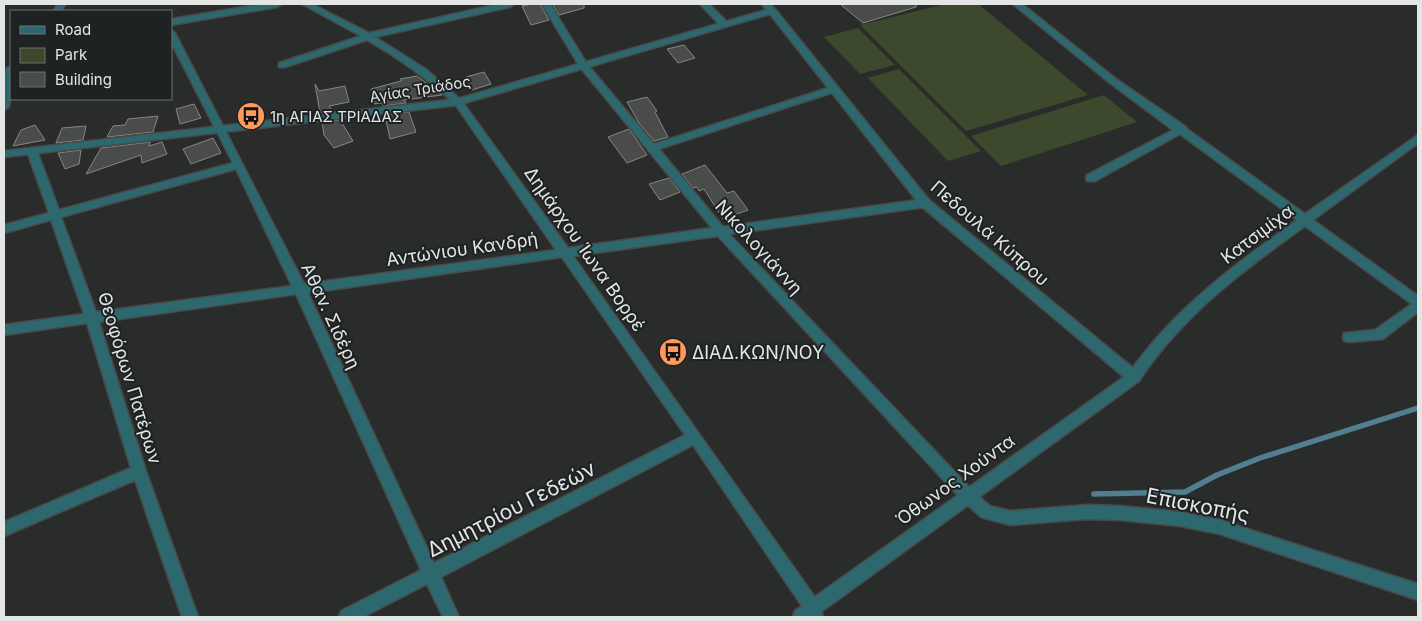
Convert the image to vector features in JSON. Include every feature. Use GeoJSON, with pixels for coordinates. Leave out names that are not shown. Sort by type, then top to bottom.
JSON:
{"type":"FeatureCollection","features":[{"type":"Feature","properties":{"kind":"street"},"geometry":{"type":"LineString","coordinates":[[172,22],[277,4]]}},
{"type":"Feature","properties":{"kind":"street","name":"Δημάρχου Ίωνα Βορρέ"},"geometry":{"type":"LineString","coordinates":[[306,4],[368,36],[402,57],[443,86],[458,102],[695,438],[810,614]]}},
{"type":"Feature","properties":{"kind":"street"},"geometry":{"type":"LineString","coordinates":[[282,65],[368,36],[510,4]]}},
{"type":"Feature","properties":{"kind":"street","name":"Νικολογιάννη"},"geometry":{"type":"LineString","coordinates":[[546,4],[583,65],[720,231],[967,496]]}},
{"type":"Feature","properties":{"kind":"street"},"geometry":{"type":"LineString","coordinates":[[704,4],[724,24]]}},
{"type":"Feature","properties":{"kind":"street"},"geometry":{"type":"LineString","coordinates":[[1017,4],[1113,81],[1182,129],[1418,302]]}},
{"type":"Feature","properties":{"kind":"street","name":"Αγίας Τριάδος"},"geometry":{"type":"LineString","coordinates":[[4,154],[458,102],[724,24],[768,6]]}},
{"type":"Feature","properties":{"kind":"street","name":"Πεδουλά Κύπρου"},"geometry":{"type":"LineString","coordinates":[[768,6],[925,203],[1134,377]]}},
{"type":"Feature","properties":{"kind":"street","name":"Αθαν. Σιδέρη"},"geometry":{"type":"LineString","coordinates":[[172,36],[221,129],[300,289],[451,617]]}},
{"type":"Feature","properties":{"kind":"street"},"geometry":{"type":"LineString","coordinates":[[4,107],[10,74]]}},
{"type":"Feature","properties":{"kind":"street"},"geometry":{"type":"LineString","coordinates":[[652,148],[834,89]]}},
{"type":"Feature","properties":{"kind":"street"},"geometry":{"type":"LineString","coordinates":[[1090,178],[1182,129]]}},
{"type":"Feature","properties":{"kind":"street","name":"Κατσιμίχα"},"geometry":{"type":"LineString","coordinates":[[1134,377],[1167,331],[1196,302],[1418,138]]}},
{"type":"Feature","properties":{"kind":"street","name":"Θεοφόρων Πατέρων"},"geometry":{"type":"LineString","coordinates":[[32,151],[92,318],[139,471],[190,617]]}},
{"type":"Feature","properties":{"kind":"street"},"geometry":{"type":"LineString","coordinates":[[4,230],[239,165]]}},
{"type":"Feature","properties":{"kind":"street","name":"Αντώνιου Κανδρή"},"geometry":{"type":"LineString","coordinates":[[4,330],[925,203]]}},
{"type":"Feature","properties":{"kind":"street"},"geometry":{"type":"LineString","coordinates":[[1349,337],[1378,335],[1418,306]]}},
{"type":"Feature","properties":{"kind":"street","name":"Όθωνος Χούντα"},"geometry":{"type":"LineString","coordinates":[[810,614],[967,496],[1134,377]]}},
{"type":"Feature","properties":{"kind":"street","name":"Δημητρίου Γεδεών"},"geometry":{"type":"LineString","coordinates":[[347,617],[695,438]]}},
{"type":"Feature","properties":{"kind":"street"},"geometry":{"type":"LineString","coordinates":[[4,529],[139,471]]}},
{"type":"Feature","properties":{"kind":"street","name":"Επισκοπής"},"geometry":{"type":"LineString","coordinates":[[967,496],[986,512],[1010,518],[1087,512],[1154,516],[1196,522],[1252,537],[1418,592]]}},
{"type":"Feature","properties":{"kind":"green space"},"geometry":{"type":"Polygon","coordinates":[[[945,4],[978,4],[1088,95],[966,131],[860,25],[945,4]]]}},
{"type":"Feature","properties":{"kind":"green space"},"geometry":{"type":"Polygon","coordinates":[[[858,28],[895,65],[860,74],[824,37],[858,28]]]}},
{"type":"Feature","properties":{"kind":"green space"},"geometry":{"type":"Polygon","coordinates":[[[899,69],[981,151],[948,161],[868,78],[899,69]]]}},
{"type":"Feature","properties":{"kind":"green space"},"geometry":{"type":"Polygon","coordinates":[[[1104,95],[1137,122],[1001,166],[971,136],[1104,95]]]}},
{"type":"Feature","properties":{"kind":"building"},"geometry":{"type":"Polygon","coordinates":[[[540,4],[549,20],[531,25],[522,6],[540,4]]]}},
{"type":"Feature","properties":{"kind":"building"},"geometry":{"type":"Polygon","coordinates":[[[552,4],[584,4],[584,8],[559,15],[552,4]]]}},
{"type":"Feature","properties":{"kind":"building"},"geometry":{"type":"Polygon","coordinates":[[[840,4],[916,4],[916,7],[863,23],[840,4]]]}},
{"type":"Feature","properties":{"kind":"building"},"geometry":{"type":"Polygon","coordinates":[[[684,45],[695,58],[678,63],[667,49],[684,45]]]}},
{"type":"Feature","properties":{"kind":"building"},"geometry":{"type":"Polygon","coordinates":[[[484,72],[491,84],[472,90],[466,77],[484,72]]]}},
{"type":"Feature","properties":{"kind":"building"},"geometry":{"type":"Polygon","coordinates":[[[417,76],[442,95],[404,100],[406,103],[383,106],[382,103],[374,104],[371,89],[401,81],[400,79],[417,76]]]}},
{"type":"Feature","properties":{"kind":"building"},"geometry":{"type":"Polygon","coordinates":[[[315,84],[319,91],[345,86],[349,102],[329,106],[333,111],[320,113],[315,84]]]}},
{"type":"Feature","properties":{"kind":"building"},"geometry":{"type":"Polygon","coordinates":[[[647,97],[657,111],[655,112],[668,137],[654,141],[639,123],[627,102],[647,97]]]}},
{"type":"Feature","properties":{"kind":"building"},"geometry":{"type":"Polygon","coordinates":[[[194,104],[201,118],[180,124],[176,109],[194,104]]]}},
{"type":"Feature","properties":{"kind":"building"},"geometry":{"type":"Polygon","coordinates":[[[409,112],[416,132],[390,139],[385,115],[409,112]]]}},
{"type":"Feature","properties":{"kind":"building"},"geometry":{"type":"Polygon","coordinates":[[[158,116],[153,132],[107,137],[113,126],[125,125],[128,119],[158,116]]]}},
{"type":"Feature","properties":{"kind":"building"},"geometry":{"type":"Polygon","coordinates":[[[340,120],[353,141],[334,148],[324,135],[322,122],[340,120]]]}},
{"type":"Feature","properties":{"kind":"building"},"geometry":{"type":"Polygon","coordinates":[[[35,125],[45,140],[13,146],[21,130],[35,125]]]}},
{"type":"Feature","properties":{"kind":"building"},"geometry":{"type":"Polygon","coordinates":[[[86,126],[83,140],[56,143],[62,128],[86,126]]]}},
{"type":"Feature","properties":{"kind":"building"},"geometry":{"type":"Polygon","coordinates":[[[629,129],[647,155],[627,163],[608,137],[629,129]]]}},
{"type":"Feature","properties":{"kind":"building"},"geometry":{"type":"Polygon","coordinates":[[[213,138],[221,153],[191,164],[183,149],[213,138]]]}},
{"type":"Feature","properties":{"kind":"building"},"geometry":{"type":"Polygon","coordinates":[[[150,142],[149,146],[162,142],[167,154],[142,163],[141,155],[86,174],[101,148],[150,142]]]}},
{"type":"Feature","properties":{"kind":"building"},"geometry":{"type":"Polygon","coordinates":[[[81,150],[79,164],[65,169],[58,153],[81,150]]]}},
{"type":"Feature","properties":{"kind":"building"},"geometry":{"type":"Polygon","coordinates":[[[705,165],[727,193],[734,191],[748,210],[723,219],[704,189],[699,191],[697,187],[693,188],[682,174],[705,165]]]}},
{"type":"Feature","properties":{"kind":"building"},"geometry":{"type":"Polygon","coordinates":[[[669,178],[680,192],[660,200],[649,184],[669,178]]]}},
{"type":"Feature","properties":{"kind":"waterway"},"geometry":{"type":"LineString","coordinates":[[1094,494],[1185,492],[1217,475],[1260,458],[1418,408]]}},
{"type":"Feature","properties":{"kind":"place","name":"1η ΑΓΙΑΣ ΤΡΙΑΔΑΣ"},"geometry":{"type":"Point","coordinates":[251,116]}},
{"type":"Feature","properties":{"kind":"place","name":"ΔΙΑΔ.ΚΩΝ/ΝΟΥ"},"geometry":{"type":"Point","coordinates":[673,352]}}]}
